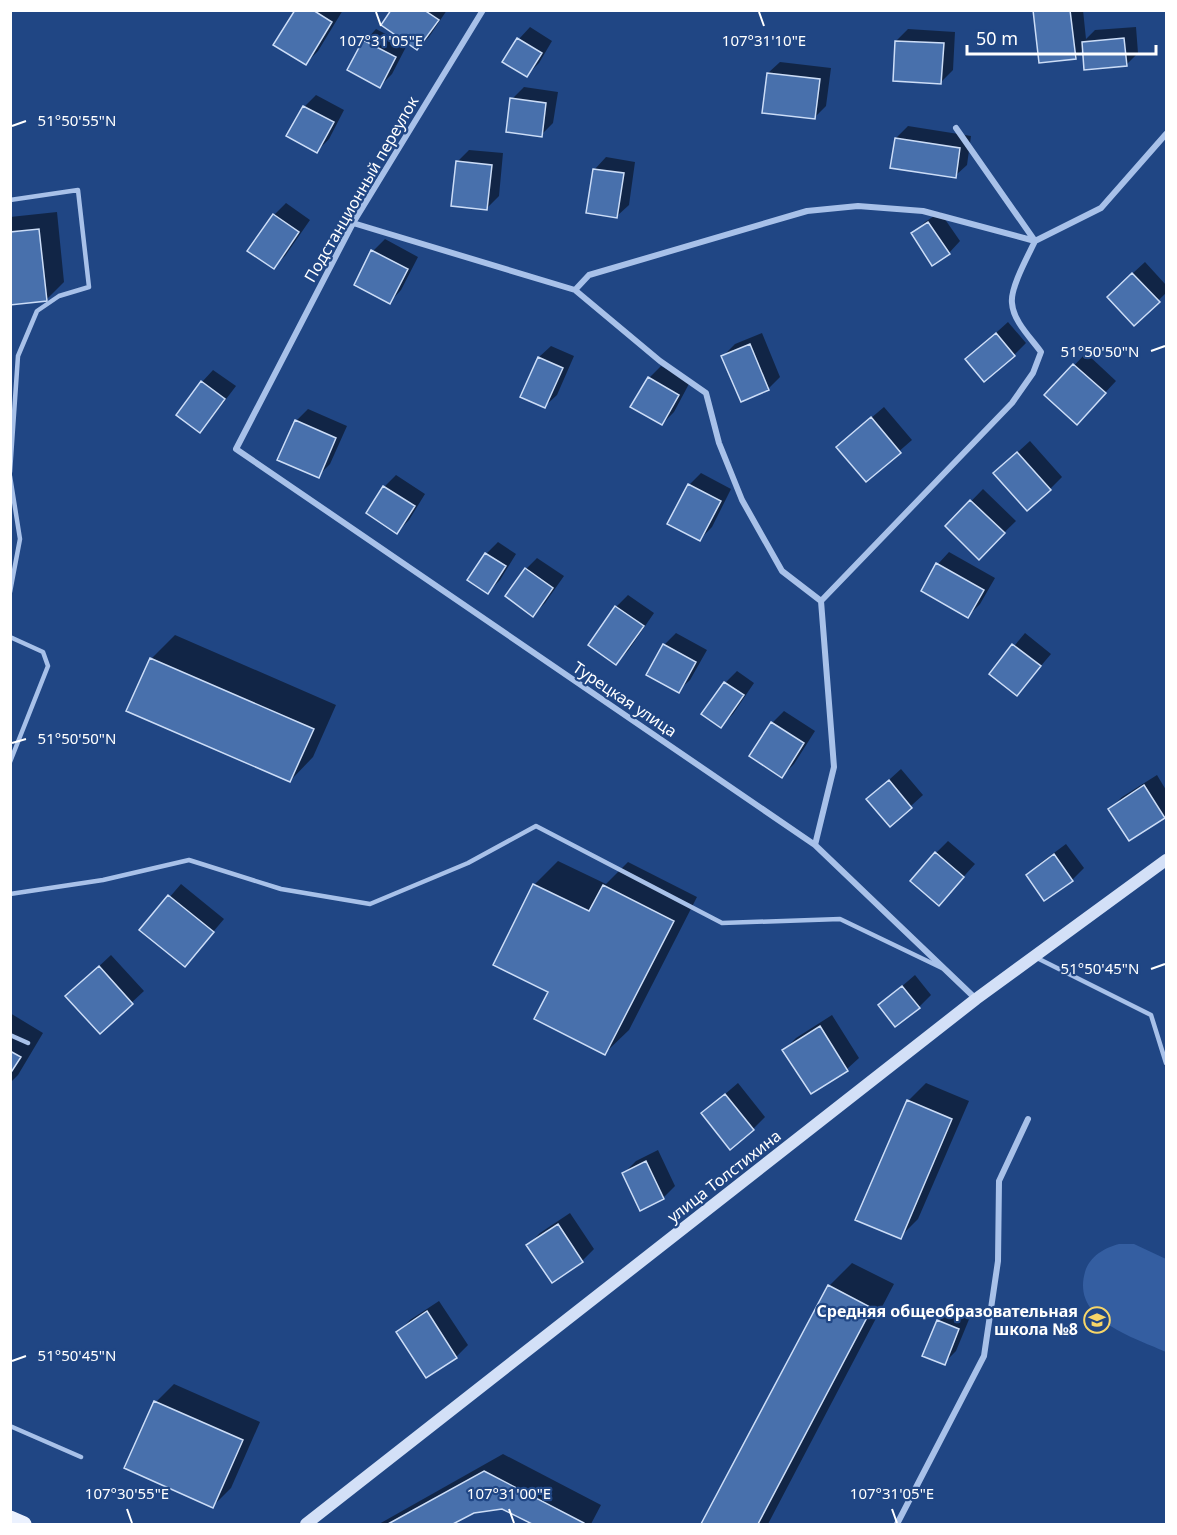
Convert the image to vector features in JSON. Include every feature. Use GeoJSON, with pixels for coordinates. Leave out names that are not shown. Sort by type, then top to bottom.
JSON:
{"type":"FeatureCollection","features":[{"type":"Feature","properties":{"kind":"main road"},"geometry":{"type":"LineString","coordinates":[[10,1518],[24,1524]]}},
{"type":"Feature","properties":{"kind":"street","name":"Подстанционный переулок"},"geometry":{"type":"LineString","coordinates":[[236,449],[353,223],[483,10]]}},
{"type":"Feature","properties":{"kind":"street"},"geometry":{"type":"LineString","coordinates":[[956,128],[1035,241]]}},
{"type":"Feature","properties":{"kind":"street"},"geometry":{"type":"LineString","coordinates":[[821,601],[1012,403],[1033,373],[1041,352],[1017,317],[1012,302],[1016,286],[1035,241],[1101,208],[1167,134]]}},
{"type":"Feature","properties":{"kind":"street"},"geometry":{"type":"LineString","coordinates":[[575,290],[589,275],[807,211],[858,206],[923,211],[1035,241]]}},
{"type":"Feature","properties":{"kind":"street"},"geometry":{"type":"LineString","coordinates":[[353,223],[575,290],[660,361],[706,393],[719,443],[742,500],[782,571],[821,601],[834,767],[815,845]]}},
{"type":"Feature","properties":{"kind":"street","name":"Турецкая улица"},"geometry":{"type":"LineString","coordinates":[[236,449],[815,845],[976,999]]}},
{"type":"Feature","properties":{"kind":"street","name":"улица Толстихина"},"geometry":{"type":"LineString","coordinates":[[306,1524],[976,999],[1167,860]]}},
{"type":"Feature","properties":{"kind":"street"},"geometry":{"type":"LineString","coordinates":[[897,1524],[984,1356],[998,1261],[999,1181],[1028,1119]]}},
{"type":"Feature","properties":{"kind":"lane"},"geometry":{"type":"LineString","coordinates":[[10,200],[78,190],[89,287],[59,296],[37,311],[18,356],[10,474],[20,539],[10,592]]}},
{"type":"Feature","properties":{"kind":"lane"},"geometry":{"type":"LineString","coordinates":[[10,637],[43,652],[48,666],[10,762]]}},
{"type":"Feature","properties":{"kind":"lane"},"geometry":{"type":"LineString","coordinates":[[10,894],[103,880],[189,860],[281,889],[370,904],[468,863],[536,826],[722,923],[840,919],[946,970]]}},
{"type":"Feature","properties":{"kind":"lane"},"geometry":{"type":"LineString","coordinates":[[1034,957],[1151,1015],[1167,1063]]}},
{"type":"Feature","properties":{"kind":"lane"},"geometry":{"type":"LineString","coordinates":[[10,1035],[28,1043]]}},
{"type":"Feature","properties":{"kind":"lane"},"geometry":{"type":"LineString","coordinates":[[10,1426],[81,1457]]}},
{"type":"Feature","properties":{"kind":"shaded area"},"geometry":{"type":"Polygon","coordinates":[[[1119,1244],[1134,1244],[1166,1259],[1166,1352],[1108,1324],[1087,1303],[1083,1289],[1087,1266],[1098,1254],[1119,1244]]]}},
{"type":"Feature","properties":{"kind":"building"},"geometry":{"type":"Polygon","coordinates":[[[295,10],[313,10],[332,22],[306,65],[273,45],[295,10]]]}},
{"type":"Feature","properties":{"kind":"building"},"geometry":{"type":"Polygon","coordinates":[[[391,10],[424,10],[439,20],[417,50],[381,25],[391,10]]]}},
{"type":"Feature","properties":{"kind":"building"},"geometry":{"type":"Polygon","coordinates":[[[1033,10],[1070,10],[1076,59],[1039,63],[1033,10]]]}},
{"type":"Feature","properties":{"kind":"building"},"geometry":{"type":"Polygon","coordinates":[[[517,38],[542,53],[527,77],[502,62],[517,38]]]}},
{"type":"Feature","properties":{"kind":"building"},"geometry":{"type":"Polygon","coordinates":[[[1124,38],[1127,66],[1084,70],[1082,42],[1124,38]]]}},
{"type":"Feature","properties":{"kind":"building"},"geometry":{"type":"Polygon","coordinates":[[[363,40],[396,57],[380,88],[347,70],[363,40]]]}},
{"type":"Feature","properties":{"kind":"building"},"geometry":{"type":"Polygon","coordinates":[[[895,41],[944,43],[941,84],[893,81],[895,41]]]}},
{"type":"Feature","properties":{"kind":"building"},"geometry":{"type":"Polygon","coordinates":[[[767,73],[820,79],[815,119],[762,113],[767,73]]]}},
{"type":"Feature","properties":{"kind":"building"},"geometry":{"type":"Polygon","coordinates":[[[510,98],[546,103],[542,137],[506,132],[510,98]]]}},
{"type":"Feature","properties":{"kind":"building"},"geometry":{"type":"Polygon","coordinates":[[[303,106],[334,122],[317,153],[286,136],[303,106]]]}},
{"type":"Feature","properties":{"kind":"building"},"geometry":{"type":"Polygon","coordinates":[[[895,138],[960,148],[956,178],[890,168],[895,138]]]}},
{"type":"Feature","properties":{"kind":"building"},"geometry":{"type":"Polygon","coordinates":[[[456,161],[492,165],[487,210],[451,206],[456,161]]]}},
{"type":"Feature","properties":{"kind":"building"},"geometry":{"type":"Polygon","coordinates":[[[593,169],[624,173],[617,218],[586,213],[593,169]]]}},
{"type":"Feature","properties":{"kind":"building"},"geometry":{"type":"Polygon","coordinates":[[[273,214],[299,232],[274,269],[247,251],[273,214]]]}},
{"type":"Feature","properties":{"kind":"building"},"geometry":{"type":"Polygon","coordinates":[[[928,222],[950,254],[932,266],[911,233],[928,222]]]}},
{"type":"Feature","properties":{"kind":"building"},"geometry":{"type":"Polygon","coordinates":[[[39,229],[47,301],[10,305],[10,232],[39,229]]]}},
{"type":"Feature","properties":{"kind":"building"},"geometry":{"type":"Polygon","coordinates":[[[371,250],[408,269],[390,304],[354,285],[371,250]]]}},
{"type":"Feature","properties":{"kind":"building"},"geometry":{"type":"Polygon","coordinates":[[[1132,273],[1160,302],[1134,326],[1107,297],[1132,273]]]}},
{"type":"Feature","properties":{"kind":"building"},"geometry":{"type":"Polygon","coordinates":[[[996,333],[1015,356],[984,382],[965,359],[996,333]]]}},
{"type":"Feature","properties":{"kind":"building"},"geometry":{"type":"Polygon","coordinates":[[[750,344],[769,390],[741,402],[721,356],[750,344]]]}},
{"type":"Feature","properties":{"kind":"building"},"geometry":{"type":"Polygon","coordinates":[[[538,357],[563,368],[545,408],[520,397],[538,357]]]}},
{"type":"Feature","properties":{"kind":"building"},"geometry":{"type":"Polygon","coordinates":[[[1073,364],[1106,393],[1077,425],[1044,395],[1073,364]]]}},
{"type":"Feature","properties":{"kind":"building"},"geometry":{"type":"Polygon","coordinates":[[[648,377],[679,395],[662,425],[630,407],[648,377]]]}},
{"type":"Feature","properties":{"kind":"building"},"geometry":{"type":"Polygon","coordinates":[[[201,381],[225,399],[200,433],[176,415],[201,381]]]}},
{"type":"Feature","properties":{"kind":"building"},"geometry":{"type":"Polygon","coordinates":[[[871,417],[901,453],[866,482],[836,447],[871,417]]]}},
{"type":"Feature","properties":{"kind":"building"},"geometry":{"type":"Polygon","coordinates":[[[295,420],[336,438],[319,478],[277,460],[295,420]]]}},
{"type":"Feature","properties":{"kind":"building"},"geometry":{"type":"Polygon","coordinates":[[[1017,452],[1051,490],[1027,511],[993,473],[1017,452]]]}},
{"type":"Feature","properties":{"kind":"building"},"geometry":{"type":"Polygon","coordinates":[[[688,484],[721,501],[700,541],[667,524],[688,484]]]}},
{"type":"Feature","properties":{"kind":"building"},"geometry":{"type":"Polygon","coordinates":[[[383,486],[415,506],[397,534],[366,513],[383,486]]]}},
{"type":"Feature","properties":{"kind":"building"},"geometry":{"type":"Polygon","coordinates":[[[970,500],[1005,533],[979,560],[945,526],[970,500]]]}},
{"type":"Feature","properties":{"kind":"building"},"geometry":{"type":"Polygon","coordinates":[[[485,553],[506,566],[488,594],[467,580],[485,553]]]}},
{"type":"Feature","properties":{"kind":"building"},"geometry":{"type":"Polygon","coordinates":[[[936,563],[984,590],[968,618],[921,591],[936,563]]]}},
{"type":"Feature","properties":{"kind":"building"},"geometry":{"type":"Polygon","coordinates":[[[525,568],[553,588],[533,617],[505,596],[525,568]]]}},
{"type":"Feature","properties":{"kind":"building"},"geometry":{"type":"Polygon","coordinates":[[[615,606],[644,626],[616,665],[588,645],[615,606]]]}},
{"type":"Feature","properties":{"kind":"building"},"geometry":{"type":"Polygon","coordinates":[[[663,644],[696,662],[679,693],[646,675],[663,644]]]}},
{"type":"Feature","properties":{"kind":"building"},"geometry":{"type":"Polygon","coordinates":[[[1012,644],[1041,666],[1017,696],[989,674],[1012,644]]]}},
{"type":"Feature","properties":{"kind":"building"},"geometry":{"type":"Polygon","coordinates":[[[150,658],[314,729],[290,782],[126,711],[150,658]]]}},
{"type":"Feature","properties":{"kind":"building"},"geometry":{"type":"Polygon","coordinates":[[[724,682],[744,695],[721,728],[701,714],[724,682]]]}},
{"type":"Feature","properties":{"kind":"building"},"geometry":{"type":"Polygon","coordinates":[[[771,722],[804,743],[782,778],[749,756],[771,722]]]}},
{"type":"Feature","properties":{"kind":"building"},"geometry":{"type":"Polygon","coordinates":[[[889,780],[912,808],[890,827],[866,799],[889,780]]]}},
{"type":"Feature","properties":{"kind":"building"},"geometry":{"type":"Polygon","coordinates":[[[1144,785],[1165,818],[1129,841],[1108,809],[1144,785]]]}},
{"type":"Feature","properties":{"kind":"building"},"geometry":{"type":"Polygon","coordinates":[[[935,852],[964,877],[939,906],[910,881],[935,852]]]}},
{"type":"Feature","properties":{"kind":"building"},"geometry":{"type":"Polygon","coordinates":[[[1054,854],[1073,881],[1044,901],[1026,875],[1054,854]]]}},
{"type":"Feature","properties":{"kind":"building"},"geometry":{"type":"Polygon","coordinates":[[[533,884],[589,911],[603,885],[674,921],[605,1055],[534,1019],[548,992],[493,965],[533,884]]]}},
{"type":"Feature","properties":{"kind":"building"},"geometry":{"type":"Polygon","coordinates":[[[168,895],[214,932],[185,967],[139,930],[168,895]]]}},
{"type":"Feature","properties":{"kind":"building"},"geometry":{"type":"Polygon","coordinates":[[[99,966],[133,1004],[100,1034],[65,996],[99,966]]]}},
{"type":"Feature","properties":{"kind":"building"},"geometry":{"type":"Polygon","coordinates":[[[902,986],[920,1008],[895,1027],[878,1005],[902,986]]]}},
{"type":"Feature","properties":{"kind":"building"},"geometry":{"type":"Polygon","coordinates":[[[820,1026],[848,1071],[811,1094],[782,1050],[820,1026]]]}},
{"type":"Feature","properties":{"kind":"building"},"geometry":{"type":"Polygon","coordinates":[[[10,1051],[21,1057],[10,1074],[10,1051]]]}},
{"type":"Feature","properties":{"kind":"building"},"geometry":{"type":"Polygon","coordinates":[[[725,1094],[754,1130],[730,1150],[701,1113],[725,1094]]]}},
{"type":"Feature","properties":{"kind":"building"},"geometry":{"type":"Polygon","coordinates":[[[907,1100],[952,1119],[901,1239],[855,1220],[907,1100]]]}},
{"type":"Feature","properties":{"kind":"building"},"geometry":{"type":"Polygon","coordinates":[[[646,1161],[664,1199],[640,1211],[622,1173],[646,1161]]]}},
{"type":"Feature","properties":{"kind":"building"},"geometry":{"type":"Polygon","coordinates":[[[558,1224],[583,1262],[552,1283],[526,1245],[558,1224]]]}},
{"type":"Feature","properties":{"kind":"building"},"geometry":{"type":"Polygon","coordinates":[[[828,1285],[872,1308],[758,1524],[701,1524],[828,1285]]]}},
{"type":"Feature","properties":{"kind":"building"},"geometry":{"type":"Polygon","coordinates":[[[427,1311],[457,1358],[426,1378],[396,1332],[427,1311]]]}},
{"type":"Feature","properties":{"kind":"building"},"geometry":{"type":"Polygon","coordinates":[[[937,1320],[959,1329],[945,1365],[922,1356],[937,1320]]]}},
{"type":"Feature","properties":{"kind":"building"},"geometry":{"type":"Polygon","coordinates":[[[154,1401],[243,1440],[213,1508],[124,1468],[154,1401]]]}},
{"type":"Feature","properties":{"kind":"building"},"geometry":{"type":"Polygon","coordinates":[[[484,1471],[584,1524],[532,1524],[502,1509],[474,1513],[453,1524],[388,1524],[484,1471]]]}},
{"type":"Feature","properties":{"kind":"place","name":"Средняя общеобразовательная школа №8"},"geometry":{"type":"Point","coordinates":[1097,1320]}}]}
